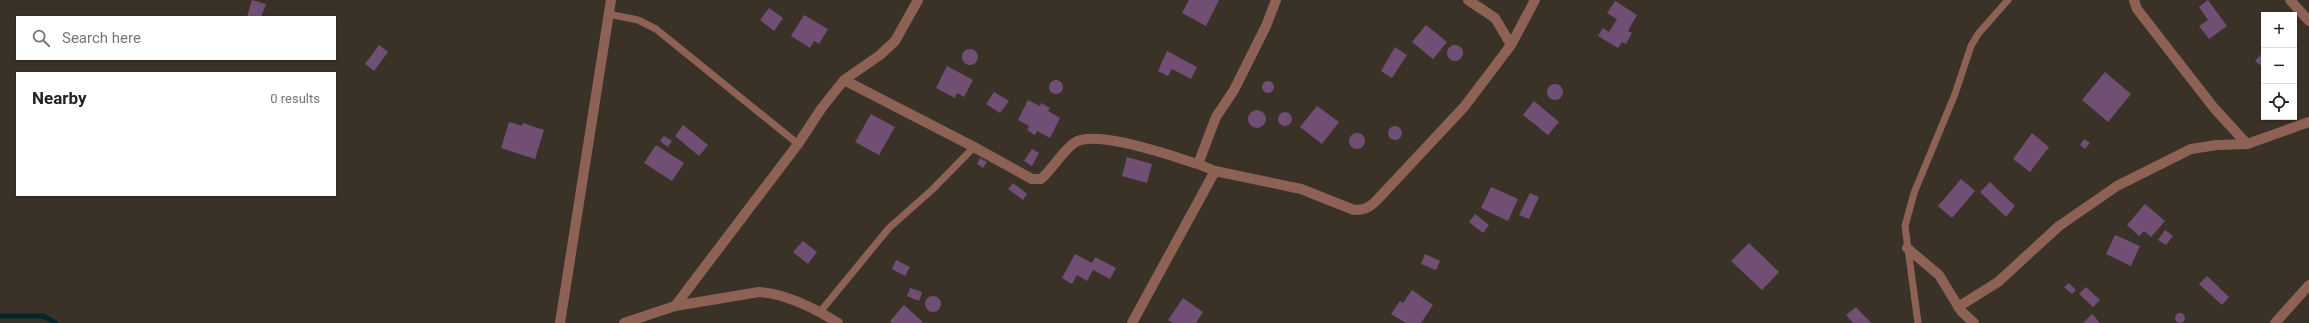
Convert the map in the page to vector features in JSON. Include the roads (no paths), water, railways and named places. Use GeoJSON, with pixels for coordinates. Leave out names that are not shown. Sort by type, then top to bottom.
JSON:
{"type":"FeatureCollection","features":[{"type":"Feature","properties":{"kind":"street"},"geometry":{"type":"LineString","coordinates":[[560,323],[611,0]]}},
{"type":"Feature","properties":{"kind":"street"},"geometry":{"type":"LineString","coordinates":[[675,306],[798,144],[821,109],[844,80],[880,55],[895,41],[918,0]]}},
{"type":"Feature","properties":{"kind":"street"},"geometry":{"type":"LineString","coordinates":[[1198,164],[1216,117],[1234,90],[1266,26],[1276,0]]}},
{"type":"Feature","properties":{"kind":"street"},"geometry":{"type":"LineString","coordinates":[[1468,0],[1486,10],[1495,18],[1511,45]]}},
{"type":"Feature","properties":{"kind":"street"},"geometry":{"type":"LineString","coordinates":[[844,80],[974,147],[1027,177],[1037,180],[1046,175],[1074,143],[1090,137],[1118,141],[1198,164],[1215,172],[1292,187],[1354,210],[1364,210],[1376,201],[1464,107],[1511,45],[1535,0]]}},
{"type":"Feature","properties":{"kind":"street"},"geometry":{"type":"LineString","coordinates":[[2134,0],[2137,9],[2214,108],[2247,144]]}},
{"type":"Feature","properties":{"kind":"street"},"geometry":{"type":"LineString","coordinates":[[2290,0],[2309,21]]}},
{"type":"Feature","properties":{"kind":"street"},"geometry":{"type":"LineString","coordinates":[[1958,307],[1998,282],[2073,215],[2117,186],[2191,149],[2216,145],[2247,144],[2262,140],[2309,122]]}},
{"type":"Feature","properties":{"kind":"street"},"geometry":{"type":"LineString","coordinates":[[1132,323],[1215,172]]}},
{"type":"Feature","properties":{"kind":"street"},"geometry":{"type":"LineString","coordinates":[[1907,248],[1939,275],[1958,307],[1974,323]]}},
{"type":"Feature","properties":{"kind":"street"},"geometry":{"type":"LineString","coordinates":[[2275,323],[2309,285]]}},
{"type":"Feature","properties":{"kind":"street"},"geometry":{"type":"LineString","coordinates":[[624,323],[675,306],[759,292],[769,293],[820,312],[838,323]]}},
{"type":"Feature","properties":{"kind":"lane"},"geometry":{"type":"LineString","coordinates":[[1918,323],[1905,226],[1914,193],[1955,94],[1969,52],[1978,34],[2008,0]]}},
{"type":"Feature","properties":{"kind":"lane"},"geometry":{"type":"LineString","coordinates":[[608,14],[638,20],[656,29],[798,144]]}},
{"type":"Feature","properties":{"kind":"lane"},"geometry":{"type":"LineString","coordinates":[[820,312],[888,228],[933,189],[974,147]]}},
{"type":"Feature","properties":{"kind":"waterway"},"geometry":{"type":"LineString","coordinates":[[0,316],[43,316],[56,323]]}}]}
